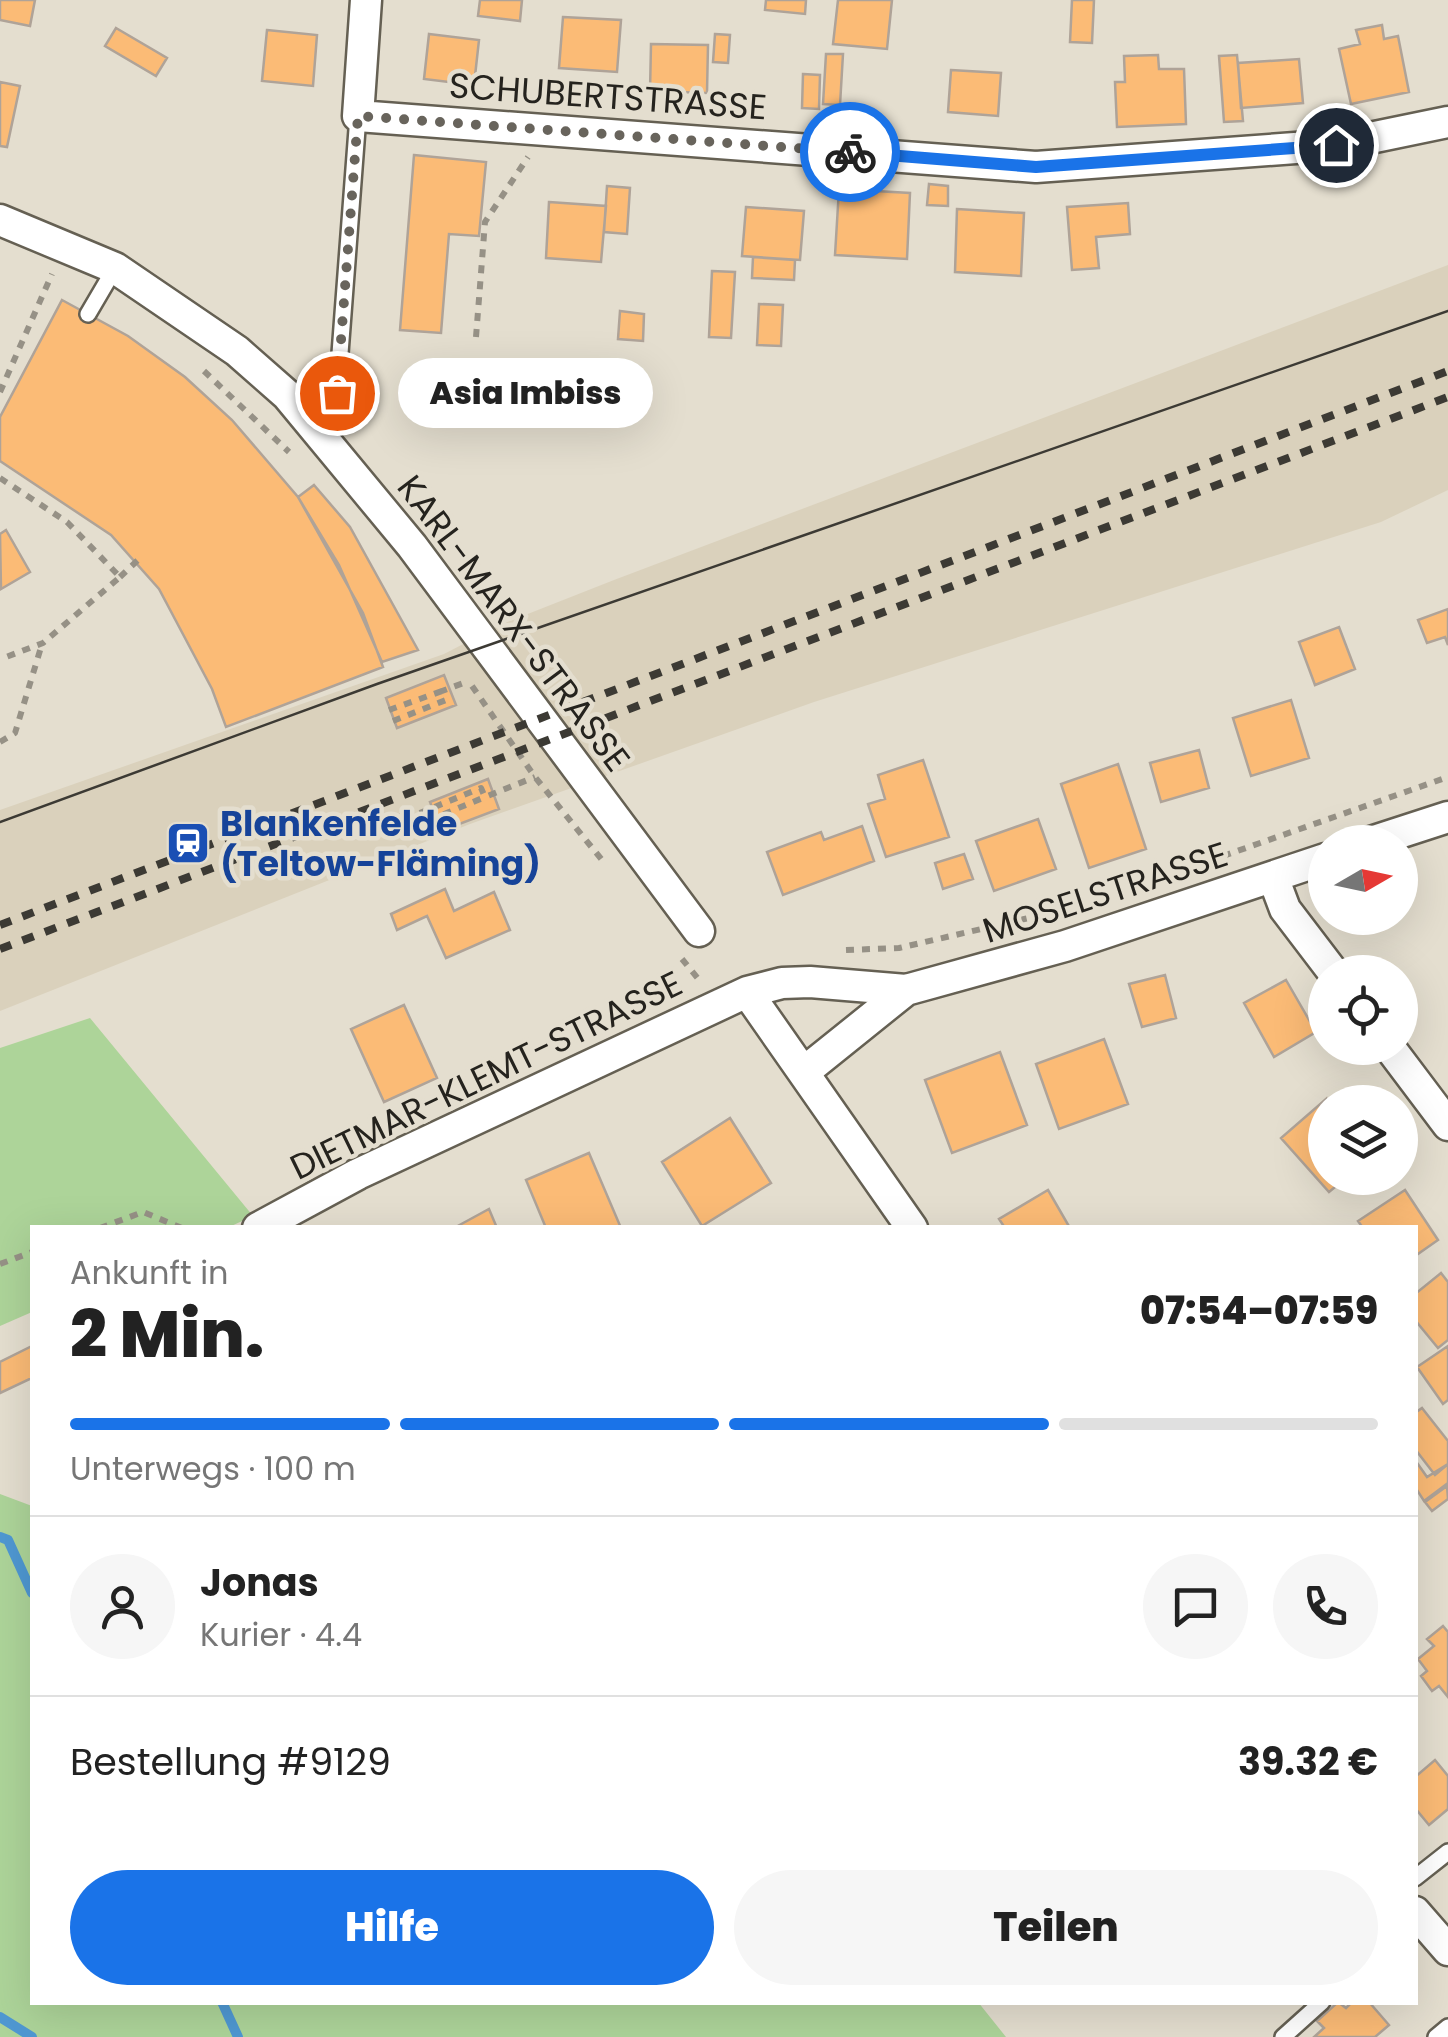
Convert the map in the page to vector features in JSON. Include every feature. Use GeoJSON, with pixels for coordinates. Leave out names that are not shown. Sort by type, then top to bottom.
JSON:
{"type":"FeatureCollection","features":[{"type":"Feature","properties":{"kind":"street"},"geometry":{"type":"LineString","coordinates":[[358,116],[366,0]]}},
{"type":"Feature","properties":{"kind":"street","name":"SCHUBERTSTRASSE"},"geometry":{"type":"LineString","coordinates":[[358,116],[536,126],[1036,167],[1336,145],[1448,122]]}},
{"type":"Feature","properties":{"kind":"street","name":"KARL-MARX-STRASSE"},"geometry":{"type":"LineString","coordinates":[[0,220],[68,245],[114,268],[237,351],[288,395],[412,546],[699,932]]}},
{"type":"Feature","properties":{"kind":"street"},"geometry":{"type":"LineString","coordinates":[[1418,827],[1448,817]]}},
{"type":"Feature","properties":{"kind":"street","name":"MOSELSTRASSE"},"geometry":{"type":"LineString","coordinates":[[747,992],[782,983],[810,982],[906,990],[1065,946],[1308,865]]}},
{"type":"Feature","properties":{"kind":"street"},"geometry":{"type":"LineString","coordinates":[[1274,877],[1286,909],[1320,955]]}},
{"type":"Feature","properties":{"kind":"street","name":"MOSELSTRASSE"},"geometry":{"type":"LineString","coordinates":[[804,1072],[906,990]]}},
{"type":"Feature","properties":{"kind":"street"},"geometry":{"type":"LineString","coordinates":[[747,992],[910,1225]]}},
{"type":"Feature","properties":{"kind":"street","name":"DIETMAR-KLEMT-STRASSE"},"geometry":{"type":"LineString","coordinates":[[264,1225],[358,1174],[747,992]]}},
{"type":"Feature","properties":{"kind":"street"},"geometry":{"type":"LineString","coordinates":[[1403,1065],[1448,1125]]}},
{"type":"Feature","properties":{"kind":"street"},"geometry":{"type":"LineString","coordinates":[[1418,1919],[1448,1950]]}},
{"type":"Feature","properties":{"kind":"lane"},"geometry":{"type":"LineString","coordinates":[[337,393],[358,116]]}},
{"type":"Feature","properties":{"kind":"lane"},"geometry":{"type":"LineString","coordinates":[[88,314],[114,268]]}},
{"type":"Feature","properties":{"kind":"lane"},"geometry":{"type":"LineString","coordinates":[[1418,1876],[1448,1852]]}},
{"type":"Feature","properties":{"kind":"lane"},"geometry":{"type":"LineString","coordinates":[[1283,2037],[1319,2005]]}},
{"type":"Feature","properties":{"kind":"lane"},"geometry":{"type":"LineString","coordinates":[[1436,2037],[1448,2027]]}},
{"type":"Feature","properties":{"kind":"path"},"geometry":{"type":"LineString","coordinates":[[476,337],[485,222],[525,162],[536,126]]}},
{"type":"Feature","properties":{"kind":"path"},"geometry":{"type":"LineString","coordinates":[[0,392],[68,245]]}},
{"type":"Feature","properties":{"kind":"path"},"geometry":{"type":"LineString","coordinates":[[196,363],[299,462]]}},
{"type":"Feature","properties":{"kind":"path"},"geometry":{"type":"LineString","coordinates":[[0,478],[68,522],[120,577]]}},
{"type":"Feature","properties":{"kind":"path"},"geometry":{"type":"LineString","coordinates":[[0,655],[6,657],[43,642],[140,559]]}},
{"type":"Feature","properties":{"kind":"path"},"geometry":{"type":"LineString","coordinates":[[0,742],[15,734],[43,642]]}},
{"type":"Feature","properties":{"kind":"path"},"geometry":{"type":"LineString","coordinates":[[389,710],[469,681],[535,776],[425,822],[403,816]]}},
{"type":"Feature","properties":{"kind":"path"},"geometry":{"type":"LineString","coordinates":[[393,721],[446,700],[442,691]]}},
{"type":"Feature","properties":{"kind":"path"},"geometry":{"type":"LineString","coordinates":[[1206,862],[1448,777]]}},
{"type":"Feature","properties":{"kind":"path"},"geometry":{"type":"LineString","coordinates":[[840,950],[899,948],[1062,910]]}},
{"type":"Feature","properties":{"kind":"path"},"geometry":{"type":"LineString","coordinates":[[108,1225],[143,1212],[175,1225]]}},
{"type":"Feature","properties":{"kind":"path"},"geometry":{"type":"LineString","coordinates":[[0,1264],[30,1253]]}},
{"type":"Feature","properties":{"kind":"shaded area"},"geometry":{"type":"Polygon","coordinates":[[[1448,265],[1448,490],[1381,522],[814,702],[470,824],[0,1011],[0,810],[444,654],[500,625],[614,580],[1448,265]]]}},
{"type":"Feature","properties":{"kind":"green space"},"geometry":{"type":"Polygon","coordinates":[[[90,1018],[253,1216],[234,1225],[30,1225],[30,1313],[0,1326],[0,1048],[90,1018]]]}},
{"type":"Feature","properties":{"kind":"green space"},"geometry":{"type":"Polygon","coordinates":[[[0,1494],[30,1505],[30,2005],[980,2005],[1006,2037],[0,2037],[0,1494]]]}},
{"type":"Feature","properties":{"kind":"building"},"geometry":{"type":"Polygon","coordinates":[[[0,0],[35,0],[30,26],[0,20],[0,0]]]}},
{"type":"Feature","properties":{"kind":"building"},"geometry":{"type":"Polygon","coordinates":[[[480,0],[522,0],[520,21],[478,16],[480,0]]]}},
{"type":"Feature","properties":{"kind":"building"},"geometry":{"type":"Polygon","coordinates":[[[766,0],[806,0],[805,14],[765,10],[766,0]]]}},
{"type":"Feature","properties":{"kind":"building"},"geometry":{"type":"Polygon","coordinates":[[[838,0],[892,0],[887,49],[833,44],[838,0]]]}},
{"type":"Feature","properties":{"kind":"building"},"geometry":{"type":"Polygon","coordinates":[[[1072,0],[1094,0],[1092,43],[1070,42],[1072,0]]]}},
{"type":"Feature","properties":{"kind":"building"},"geometry":{"type":"Polygon","coordinates":[[[563,17],[621,20],[617,72],[559,68],[563,17]]]}},
{"type":"Feature","properties":{"kind":"building"},"geometry":{"type":"Polygon","coordinates":[[[1382,25],[1384,39],[1398,36],[1409,92],[1351,104],[1339,49],[1360,44],[1356,30],[1382,25]]]}},
{"type":"Feature","properties":{"kind":"building"},"geometry":{"type":"Polygon","coordinates":[[[116,28],[167,58],[156,76],[105,46],[116,28]]]}},
{"type":"Feature","properties":{"kind":"building"},"geometry":{"type":"Polygon","coordinates":[[[267,30],[317,35],[313,86],[262,81],[267,30]]]}},
{"type":"Feature","properties":{"kind":"building"},"geometry":{"type":"Polygon","coordinates":[[[429,34],[479,40],[474,85],[424,79],[429,34]]]}},
{"type":"Feature","properties":{"kind":"building"},"geometry":{"type":"Polygon","coordinates":[[[715,34],[730,35],[728,63],[713,62],[715,34]]]}},
{"type":"Feature","properties":{"kind":"building"},"geometry":{"type":"Polygon","coordinates":[[[651,44],[708,45],[707,93],[650,91],[651,44]]]}},
{"type":"Feature","properties":{"kind":"building"},"geometry":{"type":"Polygon","coordinates":[[[826,54],[843,54],[840,105],[823,104],[826,54]]]}},
{"type":"Feature","properties":{"kind":"building"},"geometry":{"type":"Polygon","coordinates":[[[1158,55],[1159,69],[1184,69],[1186,124],[1117,127],[1115,82],[1125,82],[1124,56],[1158,55]]]}},
{"type":"Feature","properties":{"kind":"building"},"geometry":{"type":"Polygon","coordinates":[[[1237,55],[1243,121],[1224,122],[1219,56],[1237,55]]]}},
{"type":"Feature","properties":{"kind":"building"},"geometry":{"type":"Polygon","coordinates":[[[1299,59],[1303,103],[1241,108],[1238,63],[1299,59]]]}},
{"type":"Feature","properties":{"kind":"building"},"geometry":{"type":"Polygon","coordinates":[[[951,70],[1001,73],[998,116],[948,112],[951,70]]]}},
{"type":"Feature","properties":{"kind":"building"},"geometry":{"type":"Polygon","coordinates":[[[803,74],[820,75],[819,109],[802,108],[803,74]]]}},
{"type":"Feature","properties":{"kind":"building"},"geometry":{"type":"Polygon","coordinates":[[[0,82],[20,86],[7,147],[0,146],[0,82]]]}},
{"type":"Feature","properties":{"kind":"building"},"geometry":{"type":"Polygon","coordinates":[[[414,155],[486,162],[479,236],[449,234],[441,333],[400,330],[414,155]]]}},
{"type":"Feature","properties":{"kind":"building"},"geometry":{"type":"Polygon","coordinates":[[[929,184],[948,186],[948,206],[927,205],[929,184]]]}},
{"type":"Feature","properties":{"kind":"building"},"geometry":{"type":"Polygon","coordinates":[[[607,186],[630,188],[627,234],[604,232],[607,186]]]}},
{"type":"Feature","properties":{"kind":"building"},"geometry":{"type":"Polygon","coordinates":[[[839,189],[910,193],[907,259],[835,255],[839,189]]]}},
{"type":"Feature","properties":{"kind":"building"},"geometry":{"type":"Polygon","coordinates":[[[549,202],[606,206],[601,262],[546,258],[549,202]]]}},
{"type":"Feature","properties":{"kind":"building"},"geometry":{"type":"Polygon","coordinates":[[[1128,203],[1130,234],[1096,237],[1099,268],[1072,270],[1067,207],[1128,203]]]}},
{"type":"Feature","properties":{"kind":"building"},"geometry":{"type":"Polygon","coordinates":[[[746,207],[804,211],[800,260],[742,256],[746,207]]]}},
{"type":"Feature","properties":{"kind":"building"},"geometry":{"type":"Polygon","coordinates":[[[957,209],[1024,213],[1021,276],[955,272],[957,209]]]}},
{"type":"Feature","properties":{"kind":"building"},"geometry":{"type":"Polygon","coordinates":[[[753,257],[795,260],[794,280],[752,278],[753,257]]]}},
{"type":"Feature","properties":{"kind":"building"},"geometry":{"type":"Polygon","coordinates":[[[712,271],[735,272],[731,338],[709,337],[712,271]]]}},
{"type":"Feature","properties":{"kind":"building"},"geometry":{"type":"Polygon","coordinates":[[[62,300],[128,336],[185,377],[232,420],[298,497],[363,613],[383,667],[226,727],[212,689],[159,589],[111,535],[0,461],[0,417],[62,300]]]}},
{"type":"Feature","properties":{"kind":"building"},"geometry":{"type":"Polygon","coordinates":[[[759,304],[783,305],[781,346],[757,345],[759,304]]]}},
{"type":"Feature","properties":{"kind":"building"},"geometry":{"type":"Polygon","coordinates":[[[620,311],[644,314],[643,341],[618,339],[620,311]]]}},
{"type":"Feature","properties":{"kind":"building"},"geometry":{"type":"Polygon","coordinates":[[[314,485],[350,527],[418,650],[382,662],[339,565],[298,497],[314,485]]]}},
{"type":"Feature","properties":{"kind":"building"},"geometry":{"type":"Polygon","coordinates":[[[6,530],[30,572],[1,589],[0,534],[6,530]]]}},
{"type":"Feature","properties":{"kind":"building"},"geometry":{"type":"Polygon","coordinates":[[[1448,609],[1448,645],[1445,637],[1427,643],[1418,620],[1448,609]]]}},
{"type":"Feature","properties":{"kind":"building"},"geometry":{"type":"Polygon","coordinates":[[[1339,627],[1355,669],[1315,685],[1299,642],[1339,627]]]}},
{"type":"Feature","properties":{"kind":"building"},"geometry":{"type":"Polygon","coordinates":[[[444,675],[456,705],[397,728],[386,698],[444,675]]]}},
{"type":"Feature","properties":{"kind":"building"},"geometry":{"type":"Polygon","coordinates":[[[1291,700],[1309,758],[1251,776],[1233,718],[1291,700]]]}},
{"type":"Feature","properties":{"kind":"building"},"geometry":{"type":"Polygon","coordinates":[[[1199,750],[1209,788],[1161,802],[1150,763],[1199,750]]]}},
{"type":"Feature","properties":{"kind":"building"},"geometry":{"type":"Polygon","coordinates":[[[923,760],[949,837],[886,857],[868,804],[885,799],[878,775],[923,760]]]}},
{"type":"Feature","properties":{"kind":"building"},"geometry":{"type":"Polygon","coordinates":[[[1118,764],[1146,849],[1089,868],[1061,784],[1118,764]]]}},
{"type":"Feature","properties":{"kind":"building"},"geometry":{"type":"Polygon","coordinates":[[[488,779],[499,809],[441,831],[430,802],[488,779]]]}},
{"type":"Feature","properties":{"kind":"building"},"geometry":{"type":"Polygon","coordinates":[[[1038,819],[1056,869],[994,891],[976,841],[1038,819]]]}},
{"type":"Feature","properties":{"kind":"building"},"geometry":{"type":"Polygon","coordinates":[[[862,826],[874,861],[783,895],[767,852],[821,832],[824,840],[862,826]]]}},
{"type":"Feature","properties":{"kind":"building"},"geometry":{"type":"Polygon","coordinates":[[[964,854],[973,879],[943,889],[935,863],[964,854]]]}},
{"type":"Feature","properties":{"kind":"building"},"geometry":{"type":"Polygon","coordinates":[[[445,889],[454,911],[494,892],[510,930],[446,958],[427,916],[397,930],[391,914],[445,889]]]}},
{"type":"Feature","properties":{"kind":"building"},"geometry":{"type":"Polygon","coordinates":[[[1165,975],[1176,1018],[1142,1027],[1129,984],[1165,975]]]}},
{"type":"Feature","properties":{"kind":"building"},"geometry":{"type":"Polygon","coordinates":[[[1286,980],[1308,1018],[1308,1037],[1274,1057],[1244,1003],[1286,980]]]}},
{"type":"Feature","properties":{"kind":"building"},"geometry":{"type":"Polygon","coordinates":[[[404,1005],[437,1078],[384,1102],[351,1029],[404,1005]]]}},
{"type":"Feature","properties":{"kind":"building"},"geometry":{"type":"Polygon","coordinates":[[[1104,1039],[1128,1104],[1059,1129],[1036,1064],[1104,1039]]]}},
{"type":"Feature","properties":{"kind":"building"},"geometry":{"type":"Polygon","coordinates":[[[1000,1052],[1027,1125],[952,1153],[925,1080],[1000,1052]]]}},
{"type":"Feature","properties":{"kind":"building"},"geometry":{"type":"Polygon","coordinates":[[[1308,1115],[1308,1168],[1281,1138],[1308,1115]]]}},
{"type":"Feature","properties":{"kind":"building"},"geometry":{"type":"Polygon","coordinates":[[[730,1118],[771,1183],[701,1225],[662,1162],[730,1118]]]}},
{"type":"Feature","properties":{"kind":"building"},"geometry":{"type":"Polygon","coordinates":[[[589,1153],[620,1225],[545,1225],[526,1180],[589,1153]]]}},
{"type":"Feature","properties":{"kind":"building"},"geometry":{"type":"Polygon","coordinates":[[[1048,1190],[1068,1225],[1003,1225],[999,1219],[1048,1190]]]}},
{"type":"Feature","properties":{"kind":"building"},"geometry":{"type":"Polygon","coordinates":[[[1397,1195],[1408,1195],[1438,1240],[1418,1254],[1418,1225],[1361,1225],[1358,1221],[1397,1195]]]}},
{"type":"Feature","properties":{"kind":"building"},"geometry":{"type":"Polygon","coordinates":[[[489,1209],[496,1225],[460,1225],[489,1209]]]}},
{"type":"Feature","properties":{"kind":"building"},"geometry":{"type":"Polygon","coordinates":[[[1441,1273],[1448,1282],[1448,1340],[1438,1348],[1418,1324],[1418,1292],[1441,1273]]]}},
{"type":"Feature","properties":{"kind":"building"},"geometry":{"type":"Polygon","coordinates":[[[1448,1346],[1448,1400],[1443,1404],[1418,1368],[1448,1346]]]}},
{"type":"Feature","properties":{"kind":"building"},"geometry":{"type":"Polygon","coordinates":[[[30,1347],[30,1379],[0,1393],[0,1362],[30,1347]]]}},
{"type":"Feature","properties":{"kind":"building"},"geometry":{"type":"Polygon","coordinates":[[[1422,1408],[1448,1441],[1448,1464],[1435,1475],[1418,1453],[1418,1411],[1422,1408]]]}},
{"type":"Feature","properties":{"kind":"building"},"geometry":{"type":"Polygon","coordinates":[[[1418,1464],[1427,1477],[1448,1464],[1448,1483],[1424,1501],[1418,1492],[1418,1464]]]}},
{"type":"Feature","properties":{"kind":"building"},"geometry":{"type":"Polygon","coordinates":[[[1447,1486],[1448,1499],[1432,1511],[1425,1502],[1447,1486]]]}},
{"type":"Feature","properties":{"kind":"building"},"geometry":{"type":"Polygon","coordinates":[[[1443,1626],[1448,1632],[1448,1697],[1439,1686],[1432,1691],[1421,1676],[1427,1671],[1418,1659],[1434,1646],[1427,1639],[1443,1626]]]}},
{"type":"Feature","properties":{"kind":"building"},"geometry":{"type":"Polygon","coordinates":[[[1435,1760],[1448,1776],[1448,1809],[1429,1825],[1418,1812],[1418,1774],[1435,1760]]]}},
{"type":"Feature","properties":{"kind":"building"},"geometry":{"type":"Polygon","coordinates":[[[1335,2005],[1346,2008],[1372,2005],[1389,2025],[1375,2037],[1314,2037],[1324,2028],[1317,2021],[1335,2005]]]}},
{"type":"Feature","properties":{"kind":"waterway"},"geometry":{"type":"LineString","coordinates":[[0,1537],[8,1540],[30,1589]]}},
{"type":"Feature","properties":{"kind":"waterway"},"geometry":{"type":"LineString","coordinates":[[223,2005],[238,2037]]}},
{"type":"Feature","properties":{"kind":"waterway"},"geometry":{"type":"LineString","coordinates":[[0,2017],[32,2037]]}},
{"type":"Feature","properties":{"kind":"tram line"},"geometry":{"type":"LineString","coordinates":[[0,822],[377,684],[1448,311]]}},
{"type":"Feature","properties":{"kind":"railway"},"geometry":{"type":"LineString","coordinates":[[0,925],[1448,371]]}},
{"type":"Feature","properties":{"kind":"railway"},"geometry":{"type":"LineString","coordinates":[[0,949],[1448,397]]}},
{"type":"Feature","properties":{"kind":"way so far"},"geometry":{"type":"LineString","coordinates":[[337,393],[358,116],[536,126],[850,152]]}},
{"type":"Feature","properties":{"kind":"place","name":"Asia Imbiss"},"geometry":{"type":"Point","coordinates":[337,393]}},
{"type":"Feature","properties":{"kind":"place","name":"Blankenfelde (Teltow-Fläming)"},"geometry":{"type":"Point","coordinates":[188,843]}},
{"type":"Feature","properties":{"kind":"route"},"geometry":{"type":"LineString","coordinates":[[850,152],[1036,167],[1336,145]]}}]}
